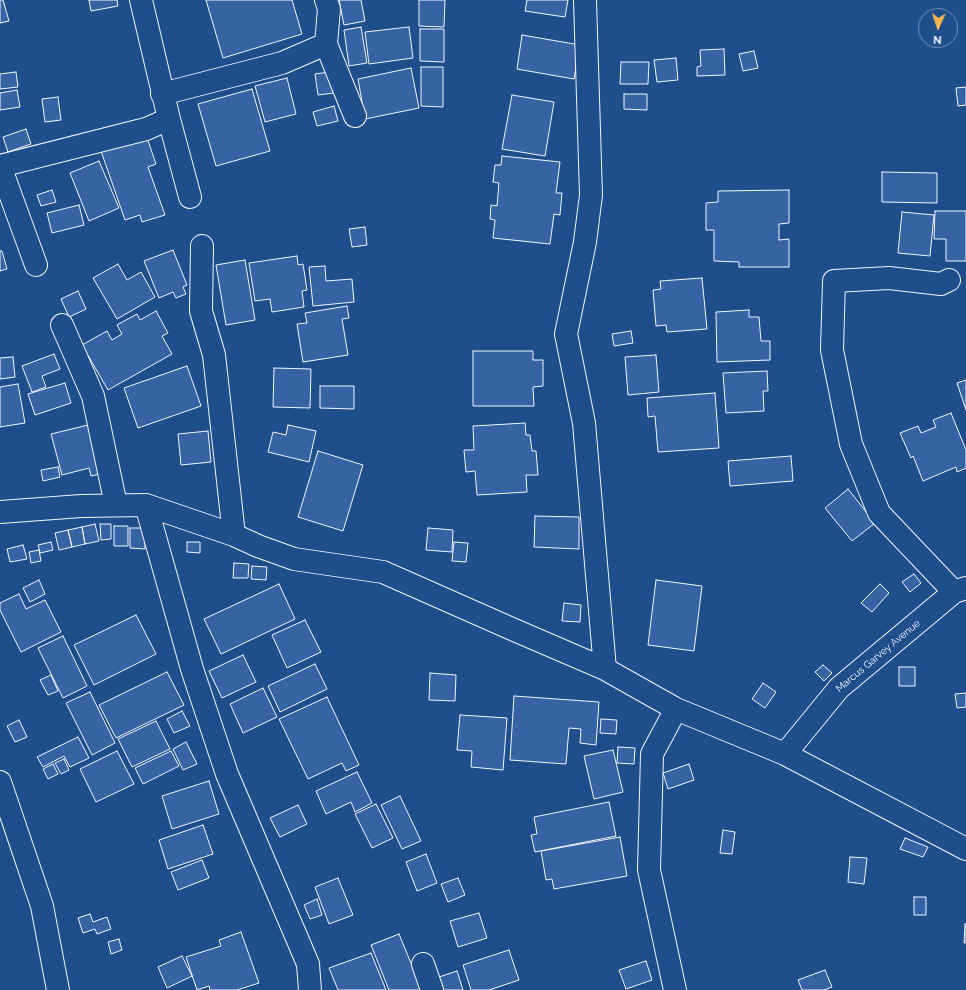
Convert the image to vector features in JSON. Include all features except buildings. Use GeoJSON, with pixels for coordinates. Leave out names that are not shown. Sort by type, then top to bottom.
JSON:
{"type":"FeatureCollection","features":[{"type":"Feature","properties":{"kind":"street"},"geometry":{"type":"LineString","coordinates":[[141,0],[162,94],[190,197]]}},
{"type":"Feature","properties":{"kind":"street"},"geometry":{"type":"LineString","coordinates":[[326,0],[329,9],[326,44],[355,116]]}},
{"type":"Feature","properties":{"kind":"street"},"geometry":{"type":"LineString","coordinates":[[585,0],[591,194],[585,242],[566,334],[584,423],[605,669]]}},
{"type":"Feature","properties":{"kind":"street"},"geometry":{"type":"LineString","coordinates":[[162,94],[282,63],[326,44]]}},
{"type":"Feature","properties":{"kind":"street"},"geometry":{"type":"LineString","coordinates":[[36,265],[0,166],[146,129],[169,119]]}},
{"type":"Feature","properties":{"kind":"street"},"geometry":{"type":"LineString","coordinates":[[202,246],[201,311],[214,355],[234,535]]}},
{"type":"Feature","properties":{"kind":"street"},"geometry":{"type":"LineString","coordinates":[[949,280],[941,284],[889,278],[834,280],[832,350],[851,444],[879,513],[960,590]]}},
{"type":"Feature","properties":{"kind":"street"},"geometry":{"type":"LineString","coordinates":[[62,325],[93,396],[116,505]]}},
{"type":"Feature","properties":{"kind":"street"},"geometry":{"type":"LineString","coordinates":[[146,505],[192,669],[227,774],[308,964],[310,990]]}},
{"type":"Feature","properties":{"kind":"street"},"geometry":{"type":"LineString","coordinates":[[0,512],[81,506],[146,505],[234,535],[258,546],[294,559],[383,572],[512,630],[605,669],[676,709],[785,754],[966,849]]}},
{"type":"Feature","properties":{"kind":"street","name":"Marcus Garvey Avenue"},"geometry":{"type":"LineString","coordinates":[[785,754],[839,688],[960,590]]}},
{"type":"Feature","properties":{"kind":"street"},"geometry":{"type":"LineString","coordinates":[[675,990],[649,870],[652,754],[676,709]]}},
{"type":"Feature","properties":{"kind":"street"},"geometry":{"type":"LineString","coordinates":[[0,782],[42,906],[58,990]]}},
{"type":"Feature","properties":{"kind":"street"},"geometry":{"type":"LineString","coordinates":[[423,964],[432,990]]}}]}
